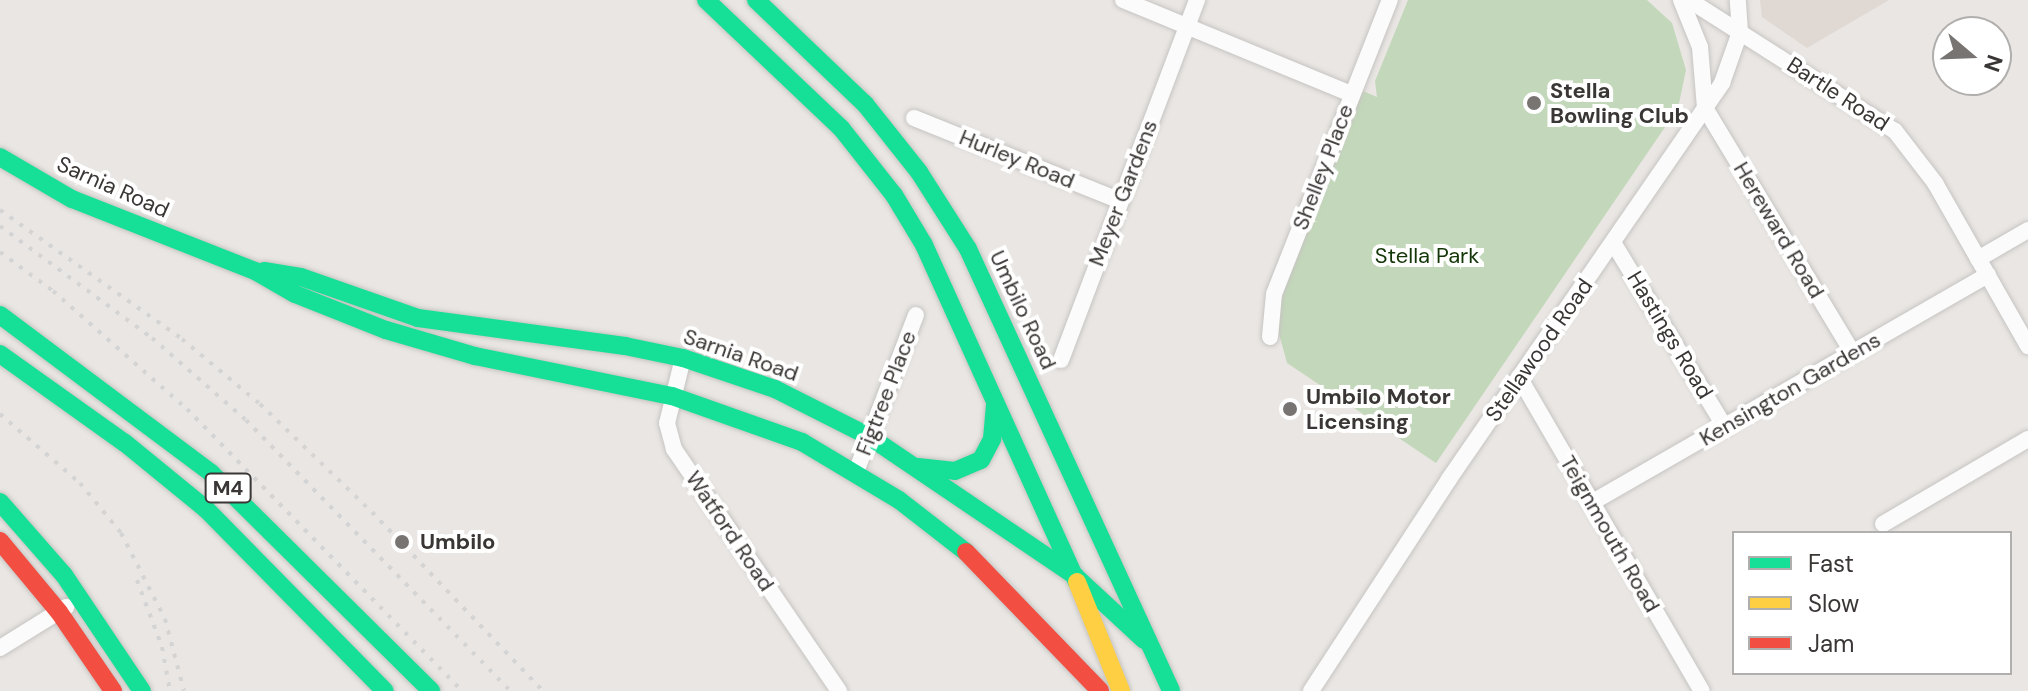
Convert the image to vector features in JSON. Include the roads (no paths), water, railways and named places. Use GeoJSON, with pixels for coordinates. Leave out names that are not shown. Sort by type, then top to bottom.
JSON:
{"type":"FeatureCollection","features":[{"type":"Feature","properties":{"kind":"main road"},"geometry":{"type":"LineString","coordinates":[[706,0],[825,110],[894,195],[940,278],[995,398],[1075,576],[1121,691]]}},
{"type":"Feature","properties":{"kind":"main road","name":"Umbilo Road"},"geometry":{"type":"LineString","coordinates":[[756,0],[865,104],[919,172],[968,249],[1144,640],[1171,691]]}},
{"type":"Feature","properties":{"kind":"main road","name":"Sarnia Road"},"geometry":{"type":"LineString","coordinates":[[0,157],[72,199],[255,271],[295,294],[446,349],[672,396],[764,424],[856,472],[986,567],[1100,691]]}},
{"type":"Feature","properties":{"kind":"main road","name":"Sarnia Road"},"geometry":{"type":"LineString","coordinates":[[255,271],[301,277],[418,318],[683,358],[775,389],[870,437],[1075,576],[1144,640]]}},
{"type":"Feature","properties":{"kind":"main road","name":"M4"},"geometry":{"type":"LineString","coordinates":[[0,315],[211,473],[431,691]]}},
{"type":"Feature","properties":{"kind":"main road","name":"M4"},"geometry":{"type":"LineString","coordinates":[[0,354],[125,443],[206,509],[385,691]]}},
{"type":"Feature","properties":{"kind":"main road"},"geometry":{"type":"LineString","coordinates":[[913,466],[955,471],[981,460],[992,439],[995,398]]}},
{"type":"Feature","properties":{"kind":"main road"},"geometry":{"type":"LineString","coordinates":[[0,502],[81,598],[142,691]]}},
{"type":"Feature","properties":{"kind":"main road"},"geometry":{"type":"LineString","coordinates":[[0,541],[59,612],[113,691]]}},
{"type":"Feature","properties":{"kind":"street"},"geometry":{"type":"LineString","coordinates":[[1123,0],[1351,94]]}},
{"type":"Feature","properties":{"kind":"street","name":"Meyer Gardens"},"geometry":{"type":"LineString","coordinates":[[1061,360],[1197,0]]}},
{"type":"Feature","properties":{"kind":"street","name":"Shelley Place"},"geometry":{"type":"LineString","coordinates":[[1270,337],[1274,294],[1390,0]]}},
{"type":"Feature","properties":{"kind":"street"},"geometry":{"type":"LineString","coordinates":[[1681,0],[1700,47],[1705,108]]}},
{"type":"Feature","properties":{"kind":"street","name":"Bartle Road"},"geometry":{"type":"LineString","coordinates":[[1689,0],[1895,131],[1929,174],[2028,346]]}},
{"type":"Feature","properties":{"kind":"street","name":"Stellawood Road"},"geometry":{"type":"LineString","coordinates":[[1311,691],[1519,377],[1614,244],[1705,108],[1728,69],[1740,32],[1738,0]]}},
{"type":"Feature","properties":{"kind":"street","name":"Hereward Road"},"geometry":{"type":"LineString","coordinates":[[1705,108],[1853,353]]}},
{"type":"Feature","properties":{"kind":"street","name":"Hurley Road"},"geometry":{"type":"LineString","coordinates":[[914,118],[1120,201]]}},
{"type":"Feature","properties":{"kind":"street"},"geometry":{"type":"LineString","coordinates":[[1978,259],[2028,230]]}},
{"type":"Feature","properties":{"kind":"street","name":"Hastings Road"},"geometry":{"type":"LineString","coordinates":[[1614,244],[1725,427]]}},
{"type":"Feature","properties":{"kind":"street","name":"Kensington Gardens"},"geometry":{"type":"LineString","coordinates":[[1591,503],[1988,275]]}},
{"type":"Feature","properties":{"kind":"street","name":"Figtree Place"},"geometry":{"type":"LineString","coordinates":[[856,472],[916,315]]}},
{"type":"Feature","properties":{"kind":"street","name":"Watford Road"},"geometry":{"type":"LineString","coordinates":[[683,358],[667,423],[674,449],[839,691]]}},
{"type":"Feature","properties":{"kind":"street","name":"Teignmouth Road"},"geometry":{"type":"LineString","coordinates":[[1519,377],[1702,691]]}},
{"type":"Feature","properties":{"kind":"street"},"geometry":{"type":"LineString","coordinates":[[1883,524],[2028,439]]}},
{"type":"Feature","properties":{"kind":"street"},"geometry":{"type":"LineString","coordinates":[[0,648],[81,598]]}},
{"type":"Feature","properties":{"kind":"railway"},"geometry":{"type":"LineString","coordinates":[[0,210],[182,339],[260,404],[372,512],[543,691]]}},
{"type":"Feature","properties":{"kind":"railway"},"geometry":{"type":"LineString","coordinates":[[0,226],[152,338],[246,420],[510,691]]}},
{"type":"Feature","properties":{"kind":"railway"},"geometry":{"type":"LineString","coordinates":[[0,252],[53,291],[187,409],[462,691]]}},
{"type":"Feature","properties":{"kind":"railway"},"geometry":{"type":"LineString","coordinates":[[0,414],[80,483],[121,533],[165,619],[184,691]]}},
{"type":"Feature","properties":{"kind":"railway"},"geometry":{"type":"LineString","coordinates":[[137,580],[162,647],[170,691]]}},
{"type":"Feature","properties":{"kind":"place","name":"Stella Bowling Club"},"geometry":{"type":"Point","coordinates":[1534,103]}},
{"type":"Feature","properties":{"kind":"place","name":"Umbilo Motor Licensing"},"geometry":{"type":"Point","coordinates":[1290,409]}},
{"type":"Feature","properties":{"kind":"place","name":"Umbilo"},"geometry":{"type":"Point","coordinates":[402,542]}},
{"type":"Feature","properties":{"kind":"park label","name":"Stella Park"},"geometry":{"type":"Point","coordinates":[1427,256]}}]}
